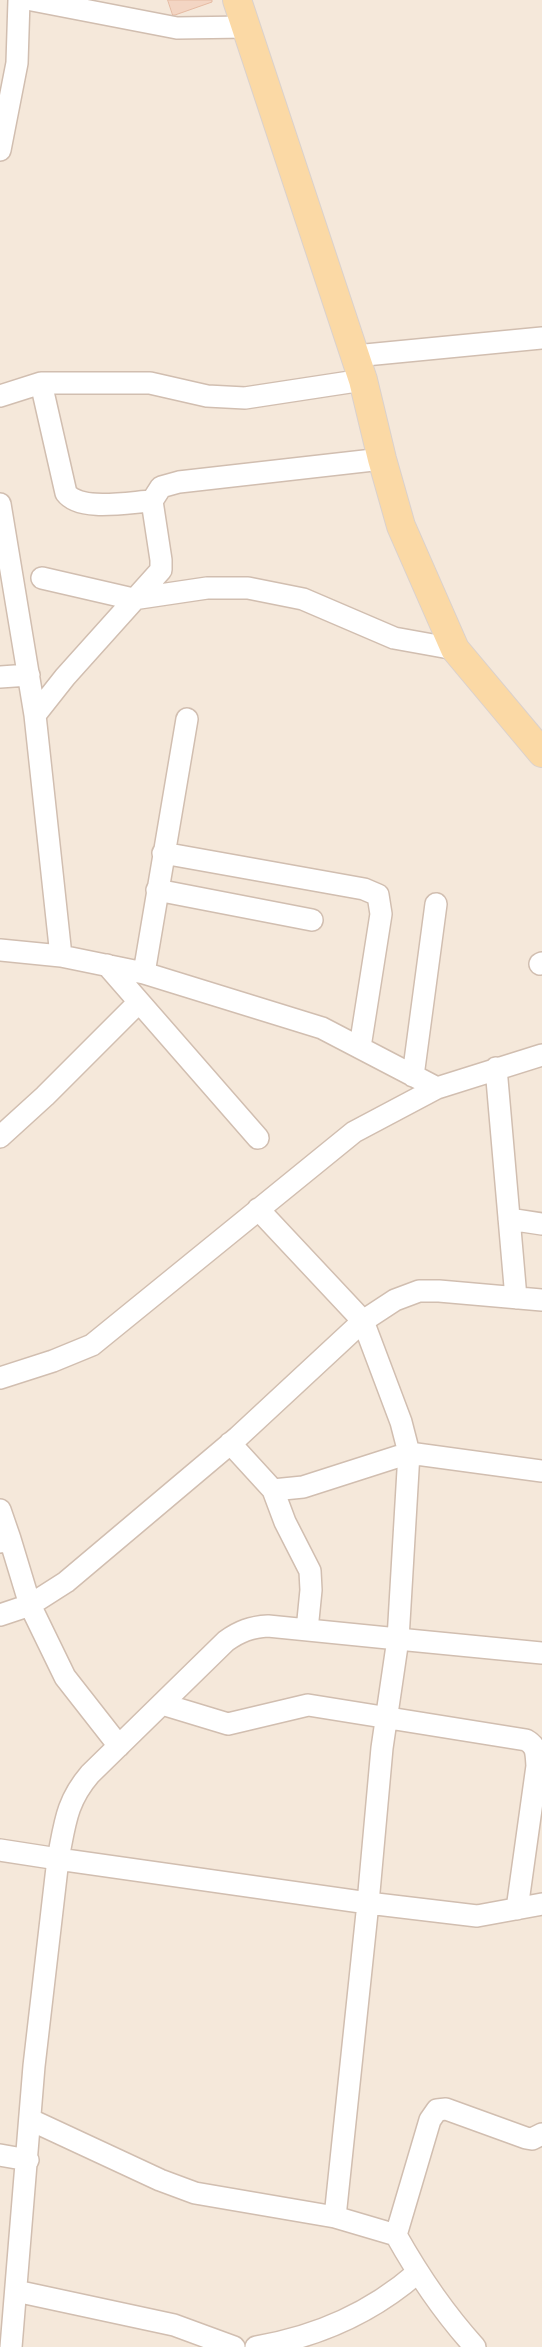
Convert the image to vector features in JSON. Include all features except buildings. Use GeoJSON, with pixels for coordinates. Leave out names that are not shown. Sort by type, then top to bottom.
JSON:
{"type":"FeatureCollection","features":[{"type":"Feature","properties":{"kind":"main road"},"geometry":{"type":"LineString","coordinates":[[237,0],[359,368],[401,526],[455,649],[542,753]]}},
{"type":"Feature","properties":{"kind":"street"},"geometry":{"type":"LineString","coordinates":[[0,150],[17,63],[19,0]]}},
{"type":"Feature","properties":{"kind":"street"},"geometry":{"type":"LineString","coordinates":[[32,0],[177,28],[246,27]]}},
{"type":"Feature","properties":{"kind":"street"},"geometry":{"type":"LineString","coordinates":[[0,85],[17,63]]}},
{"type":"Feature","properties":{"kind":"street"},"geometry":{"type":"LineString","coordinates":[[0,396],[41,383],[150,383],[207,396],[245,398],[359,368],[542,338]]}},
{"type":"Feature","properties":{"kind":"street"},"geometry":{"type":"LineString","coordinates":[[41,383],[66,493],[71,499],[90,504],[152,501]]}},
{"type":"Feature","properties":{"kind":"street"},"geometry":{"type":"LineString","coordinates":[[35,715],[133,599],[155,580],[161,570],[162,560],[152,501],[161,487],[167,484],[382,459]]}},
{"type":"Feature","properties":{"kind":"street"},"geometry":{"type":"LineString","coordinates":[[0,504],[35,715],[61,956]]}},
{"type":"Feature","properties":{"kind":"street"},"geometry":{"type":"LineString","coordinates":[[42,578],[133,599],[207,588],[248,588],[303,599],[394,638],[455,649]]}},
{"type":"Feature","properties":{"kind":"street"},"geometry":{"type":"LineString","coordinates":[[0,677],[29,675]]}},
{"type":"Feature","properties":{"kind":"street"},"geometry":{"type":"LineString","coordinates":[[144,973],[186,719]]}},
{"type":"Feature","properties":{"kind":"street"},"geometry":{"type":"LineString","coordinates":[[163,853],[364,889],[378,895],[381,914],[360,1047]]}},
{"type":"Feature","properties":{"kind":"street"},"geometry":{"type":"LineString","coordinates":[[157,890],[312,920]]}},
{"type":"Feature","properties":{"kind":"street"},"geometry":{"type":"LineString","coordinates":[[413,1076],[436,904]]}},
{"type":"Feature","properties":{"kind":"street"},"geometry":{"type":"LineString","coordinates":[[0,950],[61,956],[144,973],[322,1028],[437,1088]]}},
{"type":"Feature","properties":{"kind":"street"},"geometry":{"type":"LineString","coordinates":[[107,966],[258,1138]]}},
{"type":"Feature","properties":{"kind":"street"},"geometry":{"type":"LineString","coordinates":[[0,1137],[45,1096],[139,1002]]}},
{"type":"Feature","properties":{"kind":"street"},"geometry":{"type":"LineString","coordinates":[[0,1378],[53,1361],[92,1345],[354,1132],[437,1088],[542,1055]]}},
{"type":"Feature","properties":{"kind":"street"},"geometry":{"type":"LineString","coordinates":[[496,1068],[516,1298]]}},
{"type":"Feature","properties":{"kind":"street"},"geometry":{"type":"LineString","coordinates":[[258,1209],[363,1321],[401,1422],[409,1453],[398,1638],[386,1717],[335,2217]]}},
{"type":"Feature","properties":{"kind":"street"},"geometry":{"type":"LineString","coordinates":[[509,1219],[542,1224]]}},
{"type":"Feature","properties":{"kind":"street"},"geometry":{"type":"LineString","coordinates":[[0,1615],[30,1605],[66,1582],[230,1444],[363,1321],[395,1300],[419,1291],[439,1291],[542,1300]]}},
{"type":"Feature","properties":{"kind":"street"},"geometry":{"type":"LineString","coordinates":[[230,1444],[273,1490],[284,1522],[310,1570],[311,1590],[307,1630]]}},
{"type":"Feature","properties":{"kind":"street"},"geometry":{"type":"LineString","coordinates":[[273,1490],[303,1487],[409,1453],[542,1471]]}},
{"type":"Feature","properties":{"kind":"street"},"geometry":{"type":"LineString","coordinates":[[0,1510],[5,1541],[30,1605],[65,1677],[119,1746]]}},
{"type":"Feature","properties":{"kind":"street"},"geometry":{"type":"LineString","coordinates":[[11,2347],[28,2160],[34,2066],[58,1859],[69,1806],[77,1789],[226,1641],[239,1632],[252,1627],[268,1626],[542,1653]]}},
{"type":"Feature","properties":{"kind":"street"},"geometry":{"type":"LineString","coordinates":[[162,1704],[228,1724],[308,1705],[526,1740],[533,1744],[539,1762],[517,1908]]}},
{"type":"Feature","properties":{"kind":"street"},"geometry":{"type":"LineString","coordinates":[[0,1850],[368,1903],[477,1916],[542,1904]]}},
{"type":"Feature","properties":{"kind":"street"},"geometry":{"type":"LineString","coordinates":[[396,2236],[430,2120],[437,2110],[446,2109],[526,2138],[532,2139],[542,2134]]}},
{"type":"Feature","properties":{"kind":"street"},"geometry":{"type":"LineString","coordinates":[[31,2120],[160,2180],[195,2193],[335,2217],[396,2236],[417,2272],[454,2324],[475,2347]]}},
{"type":"Feature","properties":{"kind":"street"},"geometry":{"type":"LineString","coordinates":[[0,2155],[28,2160]]}},
{"type":"Feature","properties":{"kind":"street"},"geometry":{"type":"LineString","coordinates":[[256,2347],[329,2326],[361,2314],[394,2293],[417,2272]]}},
{"type":"Feature","properties":{"kind":"street"},"geometry":{"type":"LineString","coordinates":[[16,2291],[174,2325],[234,2347]]}},
{"type":"Feature","properties":{"kind":"shaded area"},"geometry":{"type":"Polygon","coordinates":[[[0,0],[542,0],[542,2347],[0,2347],[0,0]]]}}]}
